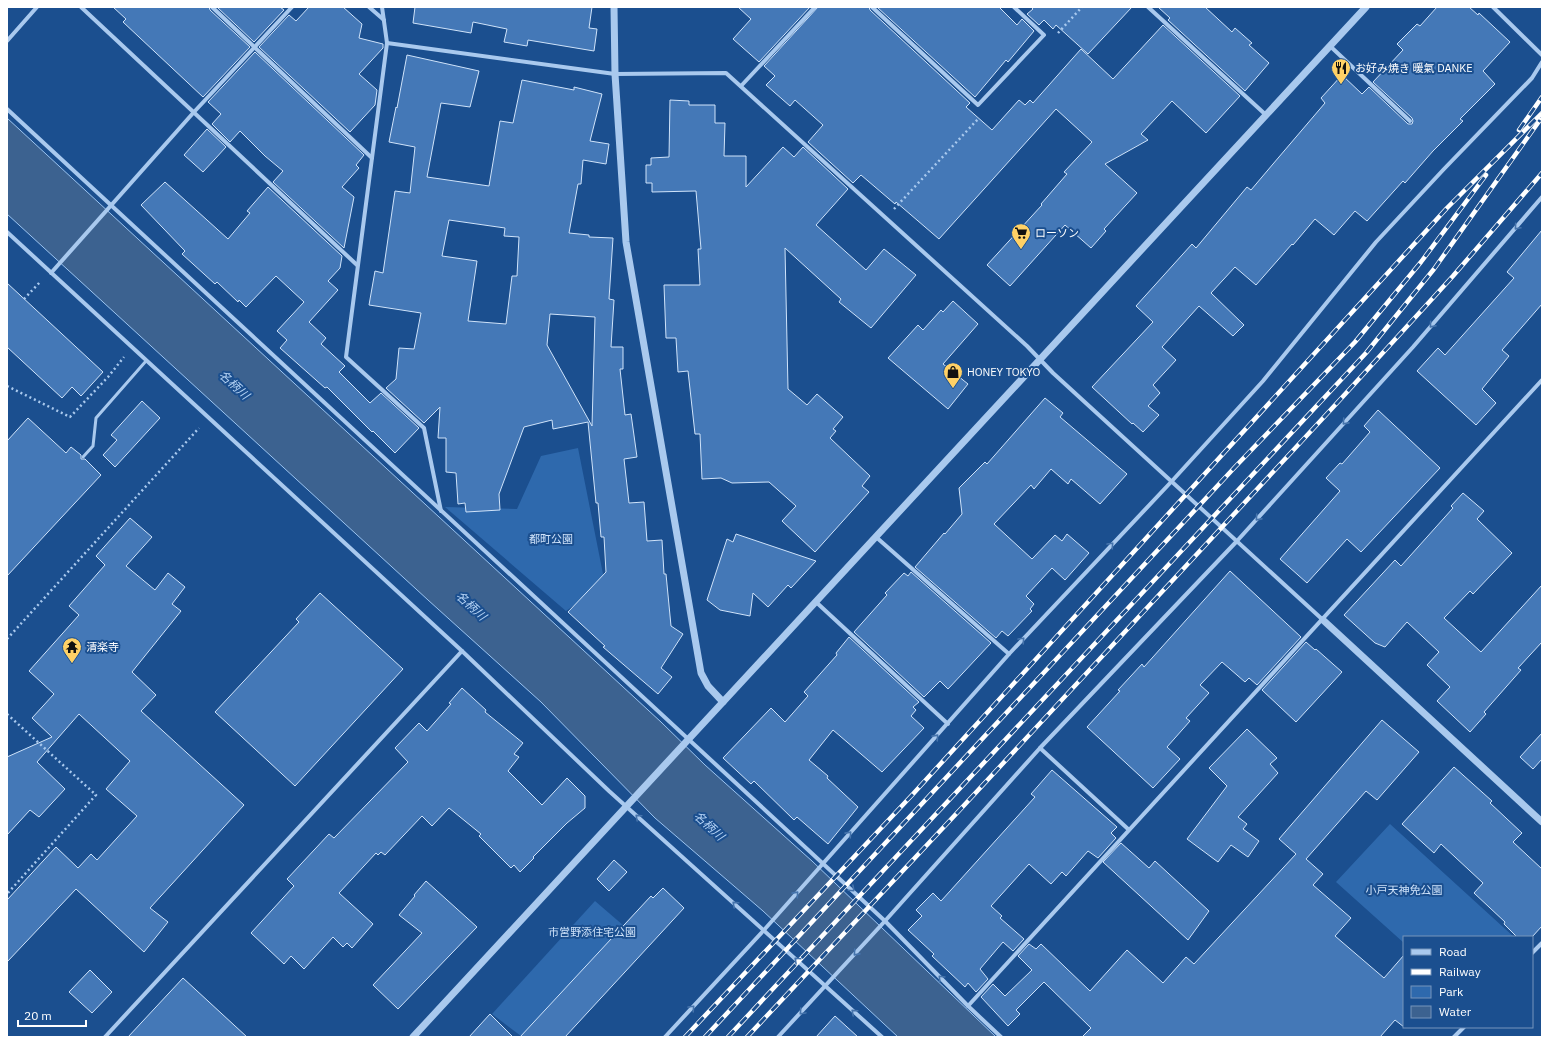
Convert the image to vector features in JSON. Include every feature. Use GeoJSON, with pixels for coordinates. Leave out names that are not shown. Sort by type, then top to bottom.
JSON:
{"type":"FeatureCollection","features":[{"type":"Feature","properties":{"kind":"street"},"geometry":{"type":"LineString","coordinates":[[7,41],[37,7]]}},
{"type":"Feature","properties":{"kind":"street"},"geometry":{"type":"LineString","coordinates":[[82,7],[357,264]]}},
{"type":"Feature","properties":{"kind":"street"},"geometry":{"type":"LineString","coordinates":[[212,7],[372,158]]}},
{"type":"Feature","properties":{"kind":"street"},"geometry":{"type":"LineString","coordinates":[[51,273],[194,112],[292,7]]}},
{"type":"Feature","properties":{"kind":"street"},"geometry":{"type":"LineString","coordinates":[[369,7],[384,20]]}},
{"type":"Feature","properties":{"kind":"street"},"geometry":{"type":"LineString","coordinates":[[382,7],[387,43],[346,357],[424,428],[441,511]]}},
{"type":"Feature","properties":{"kind":"street"},"geometry":{"type":"LineString","coordinates":[[614,7],[615,74],[627,250],[701,674],[708,686],[723,702]]}},
{"type":"Feature","properties":{"kind":"street"},"geometry":{"type":"LineString","coordinates":[[741,86],[815,7]]}},
{"type":"Feature","properties":{"kind":"street"},"geometry":{"type":"LineString","coordinates":[[872,7],[978,105],[1044,35],[1014,7]]}},
{"type":"Feature","properties":{"kind":"street"},"geometry":{"type":"LineString","coordinates":[[1148,7],[1266,115]]}},
{"type":"Feature","properties":{"kind":"street"},"geometry":{"type":"LineString","coordinates":[[413,1037],[1366,7]]}},
{"type":"Feature","properties":{"kind":"street"},"geometry":{"type":"LineString","coordinates":[[1493,7],[1542,54]]}},
{"type":"Feature","properties":{"kind":"street"},"geometry":{"type":"LineString","coordinates":[[387,43],[615,74],[726,73],[1041,359],[1053,373],[1542,822]]}},
{"type":"Feature","properties":{"kind":"street"},"geometry":{"type":"LineString","coordinates":[[1330,46],[1410,120]]}},
{"type":"Feature","properties":{"kind":"street"},"geometry":{"type":"LineString","coordinates":[[665,1037],[764,930],[1009,654],[1172,481],[1263,381],[1376,242],[1532,78],[1542,62]]}},
{"type":"Feature","properties":{"kind":"street"},"geometry":{"type":"LineString","coordinates":[[7,109],[441,511],[689,738],[822,864],[885,921],[968,1006],[1001,1037]]}},
{"type":"Feature","properties":{"kind":"street"},"geometry":{"type":"LineString","coordinates":[[778,1037],[881,926],[1040,748],[1237,541],[1413,347],[1542,197]]}},
{"type":"Feature","properties":{"kind":"street"},"geometry":{"type":"LineString","coordinates":[[7,232],[882,1037]]}},
{"type":"Feature","properties":{"kind":"street"},"geometry":{"type":"LineString","coordinates":[[968,1006],[1128,829],[1323,620],[1542,380]]}},
{"type":"Feature","properties":{"kind":"street"},"geometry":{"type":"LineString","coordinates":[[876,537],[1009,654]]}},
{"type":"Feature","properties":{"kind":"street"},"geometry":{"type":"LineString","coordinates":[[816,602],[948,724]]}},
{"type":"Feature","properties":{"kind":"street"},"geometry":{"type":"LineString","coordinates":[[106,1037],[462,651]]}},
{"type":"Feature","properties":{"kind":"street"},"geometry":{"type":"LineString","coordinates":[[1040,748],[1128,829]]}},
{"type":"Feature","properties":{"kind":"street"},"geometry":{"type":"LineString","coordinates":[[1533,952],[1542,943]]}},
{"type":"Feature","properties":{"kind":"street"},"geometry":{"type":"LineString","coordinates":[[1454,1037],[1463,1028]]}},
{"type":"Feature","properties":{"kind":"lane"},"geometry":{"type":"LineString","coordinates":[[82,457],[93,446],[96,418],[146,360]]}},
{"type":"Feature","properties":{"kind":"path"},"geometry":{"type":"LineString","coordinates":[[24,299],[42,280]]}},
{"type":"Feature","properties":{"kind":"path"},"geometry":{"type":"LineString","coordinates":[[7,386],[70,417],[108,377],[125,356]]}},
{"type":"Feature","properties":{"kind":"path"},"geometry":{"type":"LineString","coordinates":[[7,639],[201,426]]}},
{"type":"Feature","properties":{"kind":"path"},"geometry":{"type":"LineString","coordinates":[[7,714],[96,795],[7,894]]}},
{"type":"Feature","properties":{"kind":"green space","name":"都町公園"},"geometry":{"type":"Polygon","coordinates":[[[578,448],[605,584],[566,611],[445,507],[517,509],[541,456],[578,448]]]}},
{"type":"Feature","properties":{"kind":"green space","name":"小戸天神免公園"},"geometry":{"type":"Polygon","coordinates":[[[1390,824],[1513,936],[1403,936],[1403,942],[1336,882],[1390,824]]]}},
{"type":"Feature","properties":{"kind":"green space","name":"市営野添住宅公園"},"geometry":{"type":"Polygon","coordinates":[[[595,901],[624,926],[521,1036],[492,1014],[595,901]]]}},
{"type":"Feature","properties":{"kind":"water","name":"名柄川"},"geometry":{"type":"Polygon","coordinates":[[[7,118],[661,722],[705,765],[812,861],[996,1037],[898,1037],[763,911],[655,818],[541,702],[7,214],[7,118]]]}},
{"type":"Feature","properties":{"kind":"building"},"geometry":{"type":"Polygon","coordinates":[[[113,7],[209,7],[210,10],[250,47],[203,97],[123,22],[126,19],[113,7]]]}},
{"type":"Feature","properties":{"kind":"building"},"geometry":{"type":"Polygon","coordinates":[[[217,7],[280,7],[284,10],[254,42],[217,7]]]}},
{"type":"Feature","properties":{"kind":"building"},"geometry":{"type":"Polygon","coordinates":[[[309,7],[343,7],[362,24],[359,38],[383,44],[383,48],[359,74],[377,90],[375,105],[350,132],[259,47],[289,15],[296,21],[309,7]]]}},
{"type":"Feature","properties":{"kind":"building"},"geometry":{"type":"Polygon","coordinates":[[[415,7],[592,7],[589,28],[597,29],[594,51],[528,40],[527,46],[504,42],[507,29],[473,22],[471,33],[413,23],[415,7]]]}},
{"type":"Feature","properties":{"kind":"building"},"geometry":{"type":"Polygon","coordinates":[[[738,7],[810,7],[759,62],[733,39],[751,19],[738,7]]]}},
{"type":"Feature","properties":{"kind":"building"},"geometry":{"type":"Polygon","coordinates":[[[818,7],[869,7],[870,10],[970,103],[966,107],[992,130],[1019,100],[1025,105],[1030,100],[1033,103],[1081,49],[1113,79],[1163,25],[1240,96],[1206,133],[1172,101],[1141,134],[1148,140],[1105,164],[1137,193],[1104,229],[1106,231],[1091,248],[1065,225],[1010,286],[987,265],[1042,205],[1041,204],[1067,174],[1064,172],[1092,142],[1056,109],[939,239],[896,202],[895,204],[861,175],[853,183],[808,142],[823,125],[795,100],[790,106],[766,85],[775,76],[764,66],[818,7]]]}},
{"type":"Feature","properties":{"kind":"building"},"geometry":{"type":"Polygon","coordinates":[[[877,7],[999,7],[1017,25],[1022,19],[1034,31],[1008,62],[1006,60],[975,97],[877,7]]]}},
{"type":"Feature","properties":{"kind":"building"},"geometry":{"type":"Polygon","coordinates":[[[1031,7],[1132,7],[1088,54],[1056,25],[1053,29],[1044,20],[1039,25],[1027,14],[1033,9],[1031,7]]]}},
{"type":"Feature","properties":{"kind":"building"},"geometry":{"type":"Polygon","coordinates":[[[1158,7],[1205,7],[1232,32],[1235,28],[1252,43],[1249,45],[1269,63],[1245,91],[1168,20],[1170,18],[1158,7]]]}},
{"type":"Feature","properties":{"kind":"building"},"geometry":{"type":"Polygon","coordinates":[[[1437,7],[1469,7],[1478,15],[1479,13],[1510,42],[1483,71],[1495,84],[1460,119],[1463,121],[1433,151],[1405,183],[1403,181],[1367,221],[1355,211],[1334,235],[1315,219],[1256,285],[1235,267],[1211,293],[1244,325],[1233,336],[1199,306],[1162,347],[1176,360],[1153,385],[1160,393],[1148,406],[1159,415],[1143,432],[1133,423],[1132,424],[1092,387],[1153,322],[1136,306],[1192,244],[1196,248],[1247,187],[1251,190],[1325,103],[1321,98],[1342,75],[1362,94],[1369,87],[1408,124],[1412,124],[1412,118],[1373,82],[1403,50],[1397,44],[1417,24],[1420,26],[1437,7]]]}},
{"type":"Feature","properties":{"kind":"building"},"geometry":{"type":"Polygon","coordinates":[[[255,52],[364,155],[356,165],[359,168],[342,187],[354,197],[344,248],[273,182],[283,171],[265,156],[240,131],[230,142],[212,124],[221,114],[208,102],[255,52]]]}},
{"type":"Feature","properties":{"kind":"building"},"geometry":{"type":"Polygon","coordinates":[[[407,55],[479,71],[470,107],[441,103],[427,177],[489,186],[500,121],[513,123],[522,80],[574,90],[574,87],[602,94],[590,141],[609,144],[606,164],[583,160],[581,184],[578,184],[569,233],[589,235],[589,237],[613,238],[609,299],[614,300],[611,347],[623,347],[623,369],[620,369],[625,415],[631,414],[637,457],[624,459],[629,503],[644,502],[647,541],[662,540],[664,574],[666,574],[671,626],[683,634],[661,668],[672,677],[658,694],[603,647],[605,646],[568,612],[606,572],[604,537],[601,537],[598,503],[596,503],[588,422],[553,429],[552,420],[524,427],[499,494],[500,510],[466,512],[465,503],[458,504],[456,473],[446,472],[446,438],[438,438],[440,407],[424,423],[386,388],[396,379],[399,348],[414,349],[421,313],[369,305],[375,271],[383,273],[395,191],[410,193],[415,147],[389,142],[396,107],[397,108],[407,55]],[[449,220],[442,256],[477,261],[468,321],[506,324],[512,276],[517,276],[519,237],[504,236],[505,228],[449,220]],[[550,314],[547,345],[592,426],[595,317],[550,314]]]}},
{"type":"Feature","properties":{"kind":"building"},"geometry":{"type":"Polygon","coordinates":[[[670,100],[689,101],[689,105],[715,105],[715,123],[725,123],[724,156],[746,156],[746,187],[783,147],[794,157],[803,147],[848,189],[816,225],[866,270],[884,249],[916,275],[871,328],[839,302],[841,299],[785,248],[788,389],[807,405],[817,394],[843,417],[833,429],[836,431],[830,438],[870,476],[862,486],[869,492],[815,552],[782,521],[796,506],[769,482],[732,483],[721,478],[702,479],[700,434],[695,434],[688,371],[678,372],[676,338],[666,338],[664,285],[700,285],[698,249],[701,249],[696,191],[652,192],[652,183],[646,183],[646,165],[651,165],[651,158],[669,157],[670,100]]]}},
{"type":"Feature","properties":{"kind":"building"},"geometry":{"type":"Polygon","coordinates":[[[207,129],[226,147],[203,172],[184,155],[207,129]]]}},
{"type":"Feature","properties":{"kind":"building"},"geometry":{"type":"Polygon","coordinates":[[[165,182],[228,239],[250,213],[247,211],[268,187],[342,256],[340,268],[328,281],[338,290],[309,322],[326,338],[321,344],[345,366],[339,372],[370,403],[381,393],[419,428],[395,453],[327,387],[325,388],[280,348],[287,340],[277,331],[304,302],[276,276],[246,307],[239,300],[238,302],[217,282],[215,284],[182,254],[185,251],[141,205],[165,182]]]}},
{"type":"Feature","properties":{"kind":"building"},"geometry":{"type":"Polygon","coordinates":[[[1542,230],[1542,304],[1502,350],[1509,356],[1482,389],[1496,403],[1476,425],[1417,371],[1438,348],[1445,355],[1514,278],[1507,272],[1542,230]]]}},
{"type":"Feature","properties":{"kind":"building"},"geometry":{"type":"Polygon","coordinates":[[[7,283],[103,372],[81,396],[72,387],[62,398],[7,347],[7,283]]]}},
{"type":"Feature","properties":{"kind":"building"},"geometry":{"type":"Polygon","coordinates":[[[953,301],[978,324],[943,364],[968,384],[948,409],[888,358],[918,325],[923,330],[941,310],[943,312],[953,301]]]}},
{"type":"Feature","properties":{"kind":"building"},"geometry":{"type":"Polygon","coordinates":[[[1045,398],[1063,413],[1060,417],[1127,474],[1100,504],[1071,479],[1068,484],[1051,469],[1034,489],[1031,485],[994,524],[1032,559],[1055,535],[1062,541],[1067,534],[1089,553],[1065,580],[1052,568],[1026,596],[1034,604],[1030,609],[1032,611],[1008,636],[1002,631],[996,638],[915,567],[962,514],[959,488],[985,462],[987,464],[1045,398]]]}},
{"type":"Feature","properties":{"kind":"building"},"geometry":{"type":"Polygon","coordinates":[[[142,401],[160,418],[115,467],[103,455],[117,440],[111,435],[142,401]]]}},
{"type":"Feature","properties":{"kind":"building"},"geometry":{"type":"Polygon","coordinates":[[[1378,410],[1440,468],[1361,552],[1347,539],[1307,583],[1280,559],[1340,491],[1326,478],[1340,463],[1342,464],[1370,432],[1364,426],[1378,410]]]}},
{"type":"Feature","properties":{"kind":"building"},"geometry":{"type":"Polygon","coordinates":[[[28,418],[66,453],[71,447],[81,455],[81,459],[85,459],[101,475],[7,576],[7,441],[28,418]]]}},
{"type":"Feature","properties":{"kind":"building"},"geometry":{"type":"Polygon","coordinates":[[[1463,493],[1484,511],[1477,519],[1512,553],[1473,594],[1470,591],[1444,618],[1481,652],[1542,585],[1542,642],[1518,668],[1521,670],[1484,712],[1486,714],[1470,732],[1437,701],[1450,687],[1427,665],[1439,652],[1407,622],[1385,647],[1375,643],[1344,615],[1395,560],[1401,566],[1453,508],[1451,506],[1463,493]]]}},
{"type":"Feature","properties":{"kind":"building"},"geometry":{"type":"Polygon","coordinates":[[[130,518],[152,537],[126,566],[155,590],[168,573],[185,587],[172,604],[181,611],[132,672],[156,695],[141,711],[244,805],[150,908],[168,922],[144,952],[76,889],[7,962],[7,900],[56,847],[78,868],[91,854],[97,860],[137,816],[106,789],[130,761],[79,714],[37,762],[65,789],[39,817],[30,810],[7,835],[7,757],[52,737],[32,718],[54,694],[29,671],[79,615],[69,606],[105,565],[96,556],[130,518]]]}},
{"type":"Feature","properties":{"kind":"building"},"geometry":{"type":"Polygon","coordinates":[[[736,534],[816,561],[791,588],[788,585],[768,607],[753,593],[750,616],[720,610],[707,600],[727,539],[733,542],[736,534]]]}},
{"type":"Feature","properties":{"kind":"building"},"geometry":{"type":"Polygon","coordinates":[[[1230,571],[1301,637],[1257,685],[1249,678],[1245,682],[1222,662],[1200,685],[1209,693],[1186,718],[1190,721],[1167,747],[1180,759],[1153,788],[1087,727],[1120,691],[1118,690],[1142,664],[1144,667],[1230,571]]]}},
{"type":"Feature","properties":{"kind":"building"},"geometry":{"type":"Polygon","coordinates":[[[911,572],[991,643],[948,689],[940,681],[924,697],[854,632],[887,595],[885,593],[904,573],[908,576],[911,572]]]}},
{"type":"Feature","properties":{"kind":"building"},"geometry":{"type":"Polygon","coordinates":[[[320,593],[403,669],[295,786],[215,712],[299,622],[296,619],[320,593]]]}},
{"type":"Feature","properties":{"kind":"building"},"geometry":{"type":"Polygon","coordinates":[[[849,637],[919,702],[913,707],[916,710],[911,716],[924,728],[882,772],[833,730],[809,760],[828,776],[827,778],[858,807],[828,844],[797,817],[794,820],[754,781],[751,784],[723,758],[771,708],[785,722],[808,696],[804,692],[837,655],[836,653],[849,637]]]}},
{"type":"Feature","properties":{"kind":"building"},"geometry":{"type":"Polygon","coordinates":[[[1306,642],[1342,672],[1296,722],[1262,690],[1306,642]]]}},
{"type":"Feature","properties":{"kind":"building"},"geometry":{"type":"Polygon","coordinates":[[[462,688],[486,710],[485,712],[523,743],[514,754],[519,757],[508,771],[542,805],[567,778],[585,796],[585,808],[567,823],[520,872],[514,865],[511,868],[479,836],[481,834],[449,808],[432,826],[422,816],[385,855],[381,852],[378,855],[376,853],[339,893],[373,924],[352,948],[347,943],[343,947],[333,937],[304,969],[291,956],[284,964],[251,933],[294,886],[287,879],[329,834],[334,838],[408,762],[395,748],[419,723],[427,731],[451,704],[449,703],[462,688]]]}},
{"type":"Feature","properties":{"kind":"building"},"geometry":{"type":"Polygon","coordinates":[[[1382,720],[1419,752],[1377,800],[1366,791],[1306,859],[1323,874],[1313,885],[1351,918],[1335,936],[1384,978],[1403,956],[1403,1026],[1395,1020],[1380,1037],[1082,1037],[1091,1028],[1044,982],[1016,1010],[1020,1014],[1008,1026],[981,997],[993,984],[1005,996],[1032,970],[1018,956],[1029,944],[1036,949],[1041,944],[1090,991],[1127,950],[1163,983],[1186,957],[1194,964],[1296,854],[1279,839],[1382,720]]]}},
{"type":"Feature","properties":{"kind":"building"},"geometry":{"type":"Polygon","coordinates":[[[1247,729],[1277,758],[1270,764],[1278,773],[1238,817],[1247,824],[1243,829],[1259,841],[1248,857],[1231,845],[1218,862],[1187,839],[1227,786],[1209,768],[1247,729]]]}},
{"type":"Feature","properties":{"kind":"building"},"geometry":{"type":"Polygon","coordinates":[[[1542,733],[1542,759],[1533,769],[1520,757],[1542,733]]]}},
{"type":"Feature","properties":{"kind":"building"},"geometry":{"type":"Polygon","coordinates":[[[1454,767],[1492,801],[1490,803],[1522,833],[1513,842],[1542,869],[1542,926],[1533,936],[1516,936],[1504,924],[1505,922],[1474,893],[1483,883],[1441,844],[1434,853],[1402,824],[1454,767]]]}},
{"type":"Feature","properties":{"kind":"building"},"geometry":{"type":"Polygon","coordinates":[[[1052,770],[1117,827],[1111,833],[1116,838],[1098,858],[1088,851],[1066,876],[1062,872],[1051,884],[1029,864],[991,906],[1002,916],[1000,918],[1024,939],[1013,951],[1003,942],[980,969],[988,979],[976,992],[968,983],[965,987],[932,956],[934,954],[908,930],[922,916],[916,910],[933,893],[941,901],[1035,797],[1031,794],[1052,770]]]}},
{"type":"Feature","properties":{"kind":"building"},"geometry":{"type":"Polygon","coordinates":[[[1121,843],[1149,868],[1155,861],[1209,911],[1188,940],[1103,862],[1121,843]]]}},
{"type":"Feature","properties":{"kind":"building"},"geometry":{"type":"Polygon","coordinates":[[[614,860],[627,872],[609,891],[597,879],[614,860]]]}},
{"type":"Feature","properties":{"kind":"building"},"geometry":{"type":"Polygon","coordinates":[[[426,881],[477,927],[398,1009],[373,985],[422,933],[399,915],[426,881]]]}},
{"type":"Feature","properties":{"kind":"building"},"geometry":{"type":"Polygon","coordinates":[[[663,888],[684,908],[565,1037],[520,1037],[651,896],[653,898],[663,888]]]}},
{"type":"Feature","properties":{"kind":"building"},"geometry":{"type":"Polygon","coordinates":[[[90,970],[112,992],[92,1013],[69,992],[90,970]]]}},
{"type":"Feature","properties":{"kind":"building"},"geometry":{"type":"Polygon","coordinates":[[[183,978],[247,1037],[128,1037],[183,978]]]}},
{"type":"Feature","properties":{"kind":"building"},"geometry":{"type":"Polygon","coordinates":[[[490,1014],[513,1037],[469,1037],[490,1014]]]}},
{"type":"Feature","properties":{"kind":"building"},"geometry":{"type":"Polygon","coordinates":[[[835,1016],[858,1037],[816,1037],[835,1016]]]}},
{"type":"Feature","properties":{"kind":"railway"},"geometry":{"type":"LineString","coordinates":[[1519,130],[1542,97]]}},
{"type":"Feature","properties":{"kind":"railway"},"geometry":{"type":"LineString","coordinates":[[685,1037],[913,794],[1447,208],[1542,113]]}},
{"type":"Feature","properties":{"kind":"railway"},"geometry":{"type":"LineString","coordinates":[[728,1037],[1366,353],[1434,269],[1540,120]]}},
{"type":"Feature","properties":{"kind":"railway"},"geometry":{"type":"LineString","coordinates":[[747,1037],[1337,403],[1453,276],[1542,173]]}},
{"type":"Feature","properties":{"kind":"railway"},"geometry":{"type":"LineString","coordinates":[[705,1037],[1235,467],[1355,342],[1421,262],[1486,175]]}},
{"type":"Feature","properties":{"kind":"place","name":"お好み焼き 暖氣 DANKE"},"geometry":{"type":"Point","coordinates":[1341,85]}},
{"type":"Feature","properties":{"kind":"place","name":"ローソン"},"geometry":{"type":"Point","coordinates":[1021,250]}},
{"type":"Feature","properties":{"kind":"place","name":"HONEY TOKYO"},"geometry":{"type":"Point","coordinates":[953,389]}},
{"type":"Feature","properties":{"kind":"place","name":"清楽寺"},"geometry":{"type":"Point","coordinates":[72,664]}}]}
